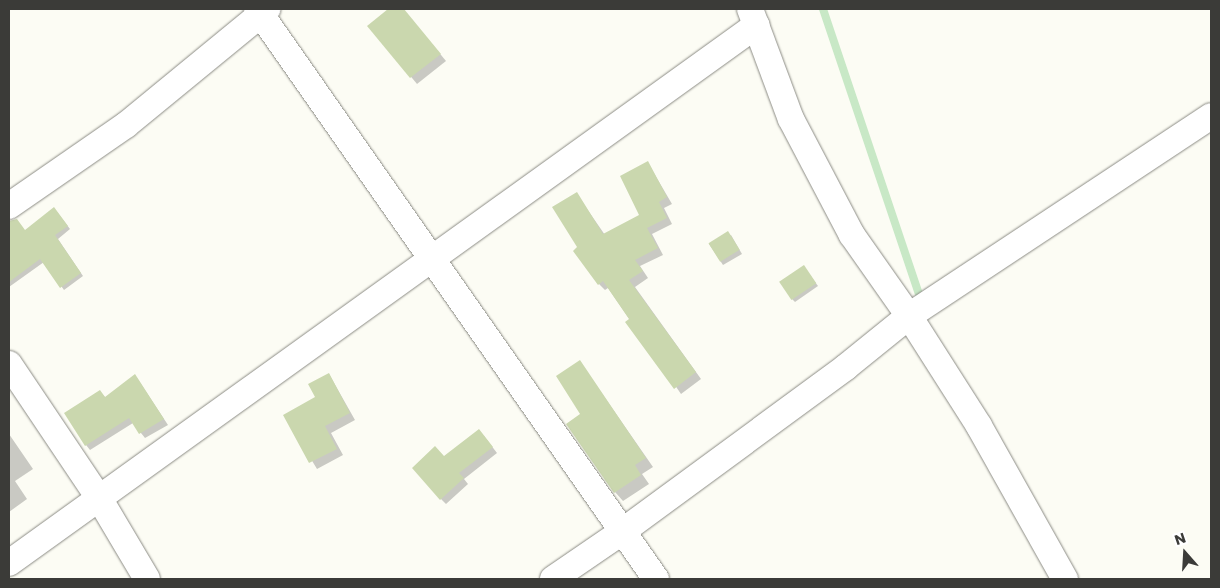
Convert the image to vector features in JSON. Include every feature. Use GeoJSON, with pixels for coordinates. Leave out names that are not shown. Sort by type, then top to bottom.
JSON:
{"type":"FeatureCollection","features":[{"type":"Feature","properties":{"kind":"street"},"geometry":{"type":"LineString","coordinates":[[9,206],[126,125],[261,10],[656,579]]}},
{"type":"Feature","properties":{"kind":"street"},"geometry":{"type":"LineString","coordinates":[[9,563],[431,257],[753,17],[791,119],[852,235],[909,316],[979,426],[1065,579]]}},
{"type":"Feature","properties":{"kind":"street"},"geometry":{"type":"LineString","coordinates":[[553,579],[623,531],[846,367],[909,316],[1211,116]]}},
{"type":"Feature","properties":{"kind":"street"},"geometry":{"type":"LineString","coordinates":[[9,364],[99,498],[147,579]]}},
{"type":"Feature","properties":{"kind":"building"},"geometry":{"type":"Polygon","coordinates":[[[388,9],[404,9],[441,54],[410,78],[367,26],[388,9]]]}},
{"type":"Feature","properties":{"kind":"building"},"geometry":{"type":"Polygon","coordinates":[[[648,161],[667,197],[659,202],[667,218],[647,228],[658,248],[635,260],[643,271],[629,280],[696,372],[674,389],[625,322],[629,319],[603,281],[598,285],[573,251],[577,247],[552,207],[577,192],[603,234],[639,215],[620,176],[648,161]]]}},
{"type":"Feature","properties":{"kind":"building"},"geometry":{"type":"Polygon","coordinates":[[[54,207],[68,226],[55,235],[81,273],[60,288],[40,259],[9,282],[9,221],[17,219],[25,230],[54,207]]]}},
{"type":"Feature","properties":{"kind":"building"},"geometry":{"type":"Polygon","coordinates":[[[728,231],[740,250],[720,262],[708,243],[728,231]]]}},
{"type":"Feature","properties":{"kind":"building"},"geometry":{"type":"Polygon","coordinates":[[[804,265],[816,283],[791,300],[779,282],[804,265]]]}},
{"type":"Feature","properties":{"kind":"building"},"geometry":{"type":"Polygon","coordinates":[[[580,360],[646,458],[635,465],[641,475],[614,493],[566,424],[580,414],[556,376],[580,360]]]}},
{"type":"Feature","properties":{"kind":"building"},"geometry":{"type":"Polygon","coordinates":[[[329,373],[350,413],[325,426],[337,449],[309,463],[283,415],[315,397],[308,384],[329,373]]]}},
{"type":"Feature","properties":{"kind":"building"},"geometry":{"type":"Polygon","coordinates":[[[135,374],[164,419],[139,434],[129,418],[85,446],[64,413],[100,390],[105,397],[135,374]]]}},
{"type":"Feature","properties":{"kind":"building"},"geometry":{"type":"Polygon","coordinates":[[[479,429],[493,447],[459,473],[464,478],[440,500],[412,468],[435,446],[444,456],[479,429]]]}},
{"type":"Feature","properties":{"kind":"waterway"},"geometry":{"type":"LineString","coordinates":[[823,9],[918,292]]}}]}
